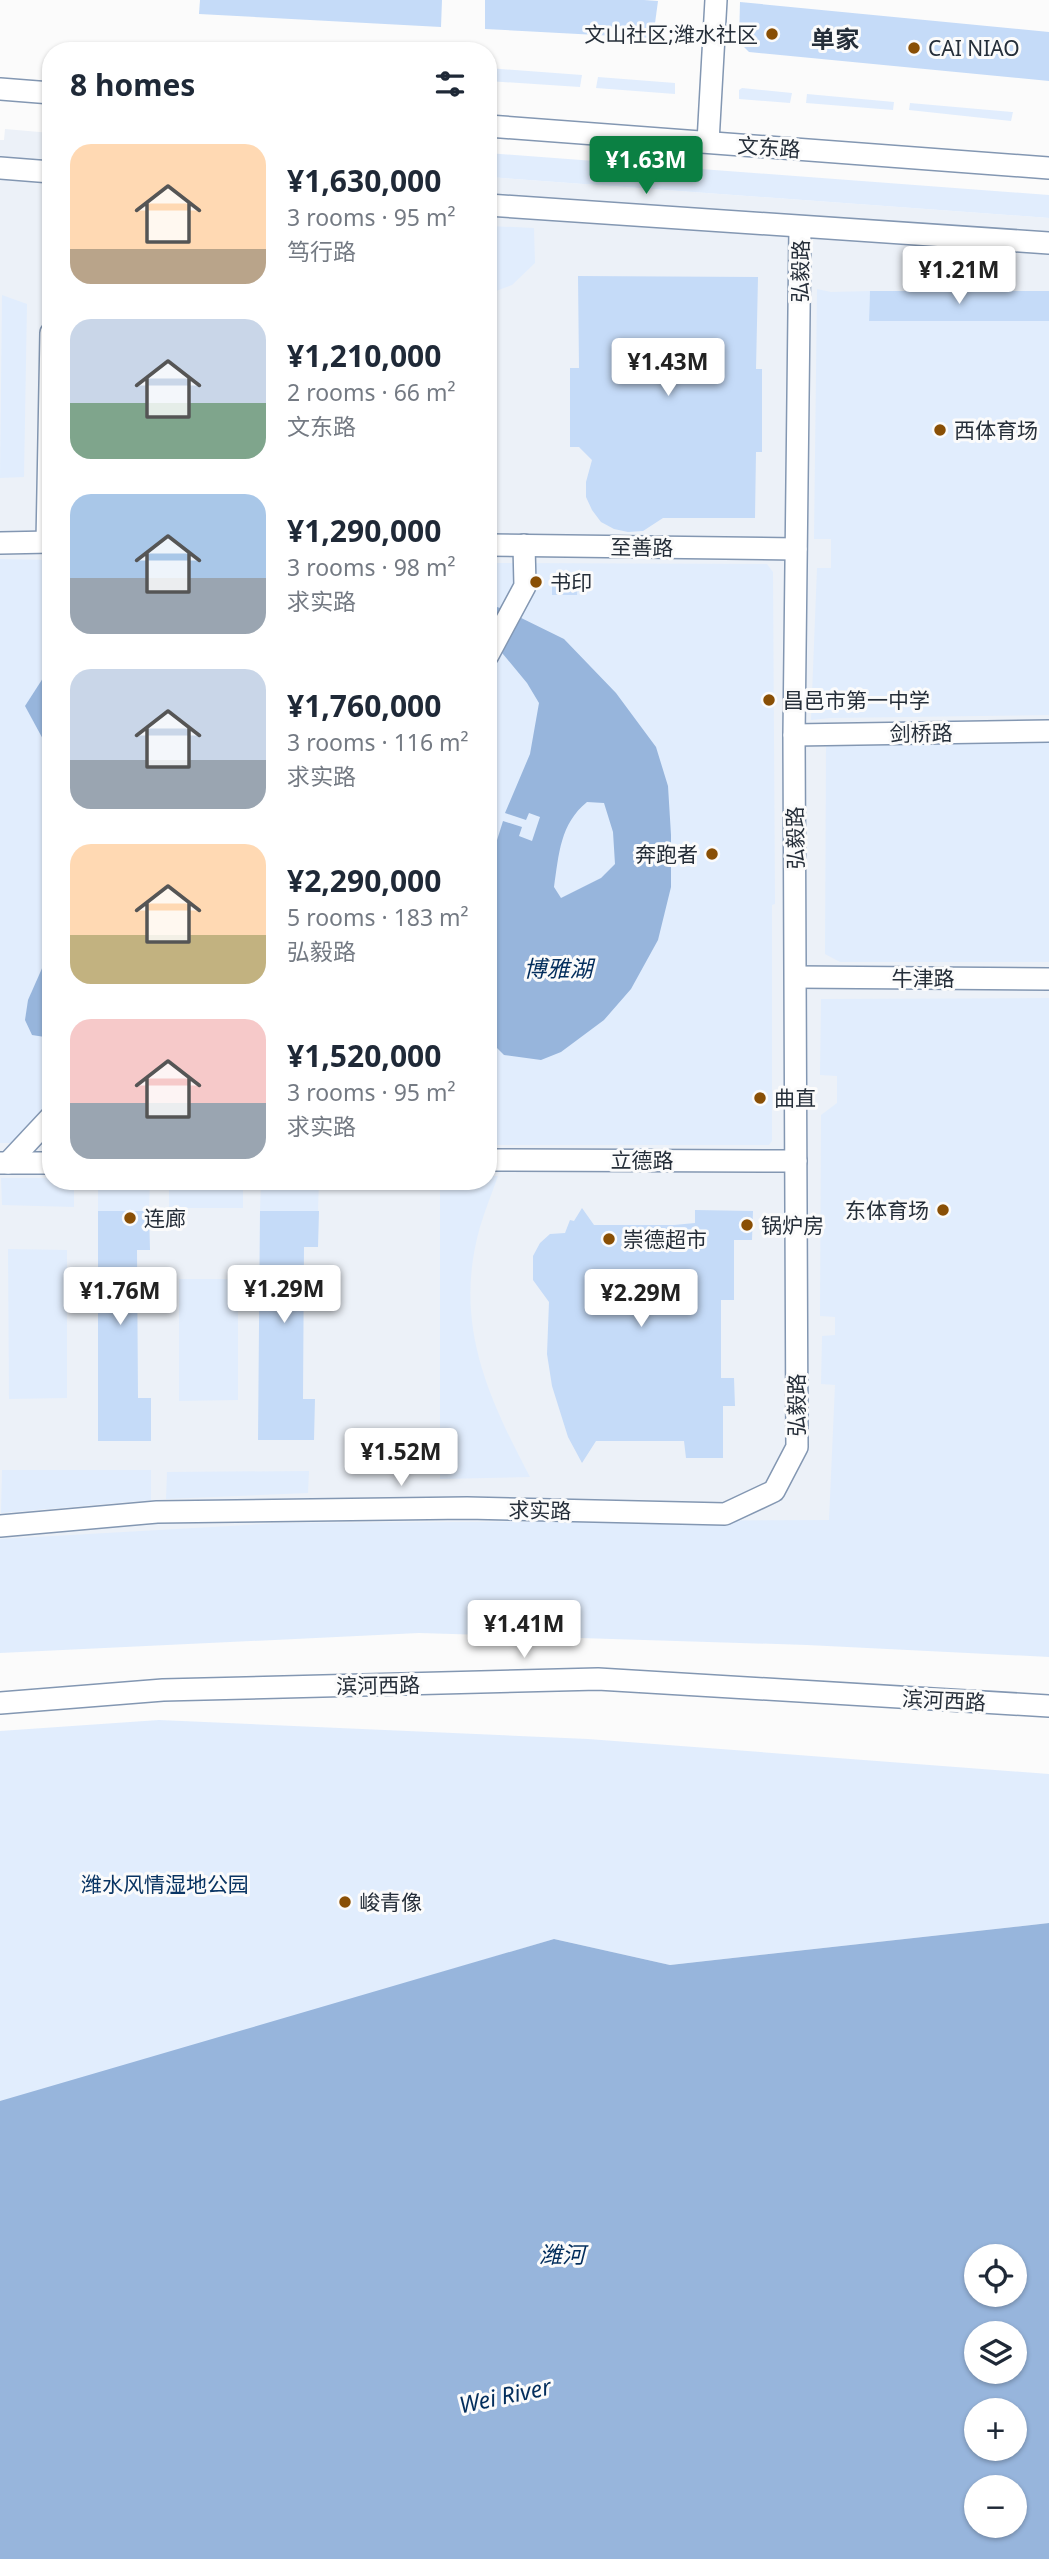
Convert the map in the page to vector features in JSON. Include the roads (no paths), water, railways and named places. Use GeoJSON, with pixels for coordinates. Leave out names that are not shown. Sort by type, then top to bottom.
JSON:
{"type":"FeatureCollection","features":[{"type":"Feature","properties":{"kind":"street"},"geometry":{"type":"LineString","coordinates":[[708,142],[716,0]]}},
{"type":"Feature","properties":{"kind":"street"},"geometry":{"type":"LineString","coordinates":[[0,89],[42,92]]}},
{"type":"Feature","properties":{"kind":"street","name":"文东路"},"geometry":{"type":"LineString","coordinates":[[497,127],[1049,168]]}},
{"type":"Feature","properties":{"kind":"street"},"geometry":{"type":"LineString","coordinates":[[0,167],[42,171]]}},
{"type":"Feature","properties":{"kind":"street"},"geometry":{"type":"LineString","coordinates":[[497,206],[1049,243]]}},
{"type":"Feature","properties":{"kind":"street","name":"弘毅路"},"geometry":{"type":"LineString","coordinates":[[797,1447],[794,735],[800,228]]}},
{"type":"Feature","properties":{"kind":"street"},"geometry":{"type":"LineString","coordinates":[[0,543],[42,542]]}},
{"type":"Feature","properties":{"kind":"street","name":"至善路"},"geometry":{"type":"LineString","coordinates":[[497,545],[796,549]]}},
{"type":"Feature","properties":{"kind":"street"},"geometry":{"type":"LineString","coordinates":[[497,639],[525,586],[524,545]]}},
{"type":"Feature","properties":{"kind":"street","name":"剑桥路"},"geometry":{"type":"LineString","coordinates":[[794,735],[1049,731]]}},
{"type":"Feature","properties":{"kind":"street","name":"牛津路"},"geometry":{"type":"LineString","coordinates":[[796,977],[1049,979]]}},
{"type":"Feature","properties":{"kind":"street"},"geometry":{"type":"LineString","coordinates":[[4,1163],[42,1126]]}},
{"type":"Feature","properties":{"kind":"street","name":"立德路"},"geometry":{"type":"LineString","coordinates":[[497,1159],[796,1161]]}},
{"type":"Feature","properties":{"kind":"street"},"geometry":{"type":"LineString","coordinates":[[4,1163],[42,1163]]}},
{"type":"Feature","properties":{"kind":"street","name":"求实路"},"geometry":{"type":"LineString","coordinates":[[0,1526],[157,1512],[467,1508],[725,1514],[775,1491],[797,1447]]}},
{"type":"Feature","properties":{"kind":"street","name":"滨河西路"},"geometry":{"type":"LineString","coordinates":[[0,1703],[163,1690],[598,1679],[1049,1706]]}},
{"type":"Feature","properties":{"kind":"water","name":"博雅湖"},"geometry":{"type":"Polygon","coordinates":[[[497,607],[564,639],[616,693],[656,747],[668,786],[671,835],[671,887],[658,940],[631,989],[604,1020],[561,1052],[541,1060],[504,1055],[497,1048],[497,840],[503,821],[522,827],[519,836],[532,841],[540,817],[529,813],[526,820],[505,813],[530,754],[539,703],[527,683],[497,647],[497,607]],[[587,802],[578,811],[562,840],[554,887],[561,898],[601,878],[615,864],[613,832],[604,803],[587,802]]]}},
{"type":"Feature","properties":{"kind":"water"},"geometry":{"type":"Polygon","coordinates":[[[42,680],[42,737],[25,706],[42,680]]]}},
{"type":"Feature","properties":{"kind":"water"},"geometry":{"type":"Polygon","coordinates":[[[42,968],[42,1037],[32,1035],[25,1020],[28,1000],[42,968]]]}},
{"type":"Feature","properties":{"kind":"water","name":"潍河"},"geometry":{"type":"Polygon","coordinates":[[[1049,1923],[1049,2559],[0,2559],[0,2101],[554,1939],[670,1965],[1049,1923]]]}},
{"type":"Feature","properties":{"kind":"place","name":"文山社区;潍水社区"},"geometry":{"type":"Point","coordinates":[772,34]}},
{"type":"Feature","properties":{"kind":"place","name":"CAI NIAO"},"geometry":{"type":"Point","coordinates":[914,48]}},
{"type":"Feature","properties":{"kind":"place","name":"西体育场"},"geometry":{"type":"Point","coordinates":[940,430]}},
{"type":"Feature","properties":{"kind":"place","name":"书印"},"geometry":{"type":"Point","coordinates":[536,582]}},
{"type":"Feature","properties":{"kind":"place","name":"昌邑市第一中学"},"geometry":{"type":"Point","coordinates":[769,700]}},
{"type":"Feature","properties":{"kind":"place","name":"奔跑者"},"geometry":{"type":"Point","coordinates":[712,854]}},
{"type":"Feature","properties":{"kind":"place","name":"曲直"},"geometry":{"type":"Point","coordinates":[760,1098]}},
{"type":"Feature","properties":{"kind":"place","name":"东体育场"},"geometry":{"type":"Point","coordinates":[943,1210]}},
{"type":"Feature","properties":{"kind":"place","name":"连廊"},"geometry":{"type":"Point","coordinates":[130,1218]}},
{"type":"Feature","properties":{"kind":"place","name":"锅炉房"},"geometry":{"type":"Point","coordinates":[747,1225]}},
{"type":"Feature","properties":{"kind":"place","name":"崇德超市"},"geometry":{"type":"Point","coordinates":[609,1239]}},
{"type":"Feature","properties":{"kind":"place","name":"峻青像"},"geometry":{"type":"Point","coordinates":[345,1902]}},
{"type":"Feature","properties":{"kind":"district","name":"单家"},"geometry":{"type":"Point","coordinates":[835,38]}},
{"type":"Feature","properties":{"kind":"park label","name":"潍水风情湿地公园"},"geometry":{"type":"Point","coordinates":[165,1884]}},
{"type":"Feature","properties":{"kind":"water label","name":"Wei River"},"geometry":{"type":"Point","coordinates":[505,2395]}}]}
